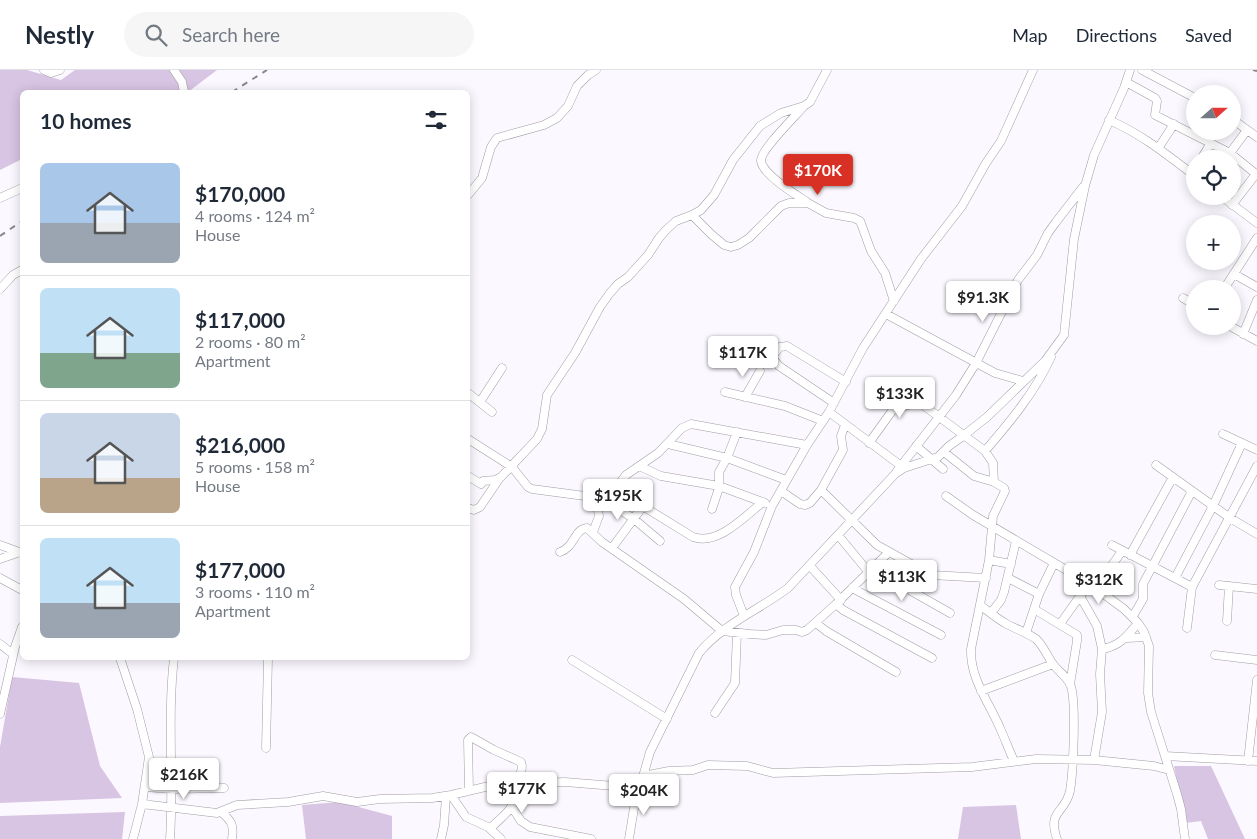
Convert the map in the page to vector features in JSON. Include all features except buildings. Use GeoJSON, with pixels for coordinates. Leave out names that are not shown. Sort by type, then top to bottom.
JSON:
{"type":"FeatureCollection","features":[{"type":"Feature","properties":{"kind":"street"},"geometry":{"type":"LineString","coordinates":[[44,70],[51,72],[60,70]]}},
{"type":"Feature","properties":{"kind":"street"},"geometry":{"type":"LineString","coordinates":[[174,70],[182,82],[184,90]]}},
{"type":"Feature","properties":{"kind":"street"},"geometry":{"type":"LineString","coordinates":[[470,193],[482,178],[493,142],[497,138],[544,125],[557,118],[568,106],[577,86],[596,70]]}},
{"type":"Feature","properties":{"kind":"street"},"geometry":{"type":"LineString","coordinates":[[827,70],[812,99],[764,151],[761,161],[763,167],[770,175],[808,203],[826,213],[848,216],[860,221],[871,251],[885,273],[894,301]]}},
{"type":"Feature","properties":{"kind":"street"},"geometry":{"type":"LineString","coordinates":[[744,616],[735,587],[754,552],[772,506],[807,445],[829,412],[864,348],[921,259],[962,206],[986,163],[1001,141],[1033,70]]}},
{"type":"Feature","properties":{"kind":"street"},"geometry":{"type":"LineString","coordinates":[[986,451],[1020,409],[1044,372],[1064,335],[1074,239],[1084,186],[1094,155],[1130,70]]}},
{"type":"Feature","properties":{"kind":"street"},"geometry":{"type":"LineString","coordinates":[[1142,70],[1186,93]]}},
{"type":"Feature","properties":{"kind":"street"},"geometry":{"type":"LineString","coordinates":[[1126,82],[1155,98],[1157,101],[1156,115],[1224,150]]}},
{"type":"Feature","properties":{"kind":"street"},"geometry":{"type":"LineString","coordinates":[[470,509],[474,510],[480,507],[499,479],[536,439],[542,429],[547,395],[575,353],[600,307],[618,284],[628,277],[648,255],[658,238],[666,230],[680,219],[701,210],[714,195],[733,160],[760,126],[781,114],[804,106]]}},
{"type":"Feature","properties":{"kind":"street"},"geometry":{"type":"LineString","coordinates":[[1109,120],[1133,131],[1186,167]]}},
{"type":"Feature","properties":{"kind":"street"},"geometry":{"type":"LineString","coordinates":[[1158,148],[1174,124]]}},
{"type":"Feature","properties":{"kind":"street"},"geometry":{"type":"LineString","coordinates":[[1241,126],[1257,137]]}},
{"type":"Feature","properties":{"kind":"street"},"geometry":{"type":"LineString","coordinates":[[1232,150],[1247,130]]}},
{"type":"Feature","properties":{"kind":"street"},"geometry":{"type":"LineString","coordinates":[[1207,150],[1211,143]]}},
{"type":"Feature","properties":{"kind":"street"},"geometry":{"type":"LineString","coordinates":[[1241,162],[1257,174],[1241,194]]}},
{"type":"Feature","properties":{"kind":"street"},"geometry":{"type":"LineString","coordinates":[[629,839],[634,808],[650,752],[699,653],[722,631],[777,596],[798,578],[903,467],[938,415],[956,395],[976,363],[1018,280],[1037,255],[1048,233],[1084,186]]}},
{"type":"Feature","properties":{"kind":"street"},"geometry":{"type":"LineString","coordinates":[[0,198],[20,189]]}},
{"type":"Feature","properties":{"kind":"street"},"geometry":{"type":"LineString","coordinates":[[692,215],[724,245],[731,247],[749,238],[781,206],[789,203],[808,203]]}},
{"type":"Feature","properties":{"kind":"street"},"geometry":{"type":"LineString","coordinates":[[1232,205],[1257,223]]}},
{"type":"Feature","properties":{"kind":"street"},"geometry":{"type":"LineString","coordinates":[[1230,280],[1257,238]]}},
{"type":"Feature","properties":{"kind":"street"},"geometry":{"type":"LineString","coordinates":[[0,289],[13,275],[20,271]]}},
{"type":"Feature","properties":{"kind":"street"},"geometry":{"type":"LineString","coordinates":[[1234,274],[1257,287]]}},
{"type":"Feature","properties":{"kind":"street"},"geometry":{"type":"LineString","coordinates":[[1257,300],[1243,334],[1257,341]]}},
{"type":"Feature","properties":{"kind":"street"},"geometry":{"type":"LineString","coordinates":[[886,314],[995,373],[1023,381]]}},
{"type":"Feature","properties":{"kind":"street"},"geometry":{"type":"LineString","coordinates":[[834,403],[779,366],[774,360],[773,355],[780,346],[787,346],[846,382]]}},
{"type":"Feature","properties":{"kind":"street"},"geometry":{"type":"LineString","coordinates":[[829,412],[903,467],[932,460],[987,417],[1055,349]]}},
{"type":"Feature","properties":{"kind":"street"},"geometry":{"type":"LineString","coordinates":[[480,402],[502,368]]}},
{"type":"Feature","properties":{"kind":"street"},"geometry":{"type":"LineString","coordinates":[[745,397],[760,371]]}},
{"type":"Feature","properties":{"kind":"street"},"geometry":{"type":"LineString","coordinates":[[726,392],[785,406],[823,421]]}},
{"type":"Feature","properties":{"kind":"street"},"geometry":{"type":"LineString","coordinates":[[470,394],[492,412]]}},
{"type":"Feature","properties":{"kind":"street"},"geometry":{"type":"LineString","coordinates":[[870,443],[890,414],[898,408],[919,402],[986,451],[993,463],[994,482]]}},
{"type":"Feature","properties":{"kind":"street"},"geometry":{"type":"LineString","coordinates":[[593,532],[599,516],[600,502],[626,475],[668,444],[682,428],[691,424],[807,445]]}},
{"type":"Feature","properties":{"kind":"street"},"geometry":{"type":"LineString","coordinates":[[781,491],[800,504],[805,506],[810,503],[821,490],[843,450],[841,436],[845,425]]}},
{"type":"Feature","properties":{"kind":"street"},"geometry":{"type":"LineString","coordinates":[[712,509],[719,486],[719,472],[727,458],[737,432]]}},
{"type":"Feature","properties":{"kind":"street"},"geometry":{"type":"LineString","coordinates":[[1223,434],[1257,450]]}},
{"type":"Feature","properties":{"kind":"street"},"geometry":{"type":"LineString","coordinates":[[470,440],[512,467],[532,490],[585,496],[634,519],[660,541]]}},
{"type":"Feature","properties":{"kind":"street"},"geometry":{"type":"LineString","coordinates":[[1175,578],[1214,506],[1242,443]]}},
{"type":"Feature","properties":{"kind":"street"},"geometry":{"type":"LineString","coordinates":[[668,444],[727,458],[786,480]]}},
{"type":"Feature","properties":{"kind":"street"},"geometry":{"type":"LineString","coordinates":[[916,446],[942,469]]}},
{"type":"Feature","properties":{"kind":"street"},"geometry":{"type":"LineString","coordinates":[[944,452],[974,476],[994,482],[1004,488],[1005,491],[995,510],[986,578],[970,658],[974,677],[1000,728],[1014,761]]}},
{"type":"Feature","properties":{"kind":"street"},"geometry":{"type":"LineString","coordinates":[[1156,465],[1230,518],[1257,534]]}},
{"type":"Feature","properties":{"kind":"street"},"geometry":{"type":"LineString","coordinates":[[639,466],[661,476],[719,486],[772,506]]}},
{"type":"Feature","properties":{"kind":"street"},"geometry":{"type":"LineString","coordinates":[[1187,628],[1192,587],[1257,466]]}},
{"type":"Feature","properties":{"kind":"street"},"geometry":{"type":"LineString","coordinates":[[470,477],[481,484],[484,480],[499,479]]}},
{"type":"Feature","properties":{"kind":"street"},"geometry":{"type":"LineString","coordinates":[[1130,555],[1173,477]]}},
{"type":"Feature","properties":{"kind":"street"},"geometry":{"type":"LineString","coordinates":[[615,488],[694,537],[707,540],[714,538],[740,522],[762,502]]}},
{"type":"Feature","properties":{"kind":"street"},"geometry":{"type":"LineString","coordinates":[[821,490],[877,545],[931,575],[986,578]]}},
{"type":"Feature","properties":{"kind":"street"},"geometry":{"type":"LineString","coordinates":[[1102,649],[1118,644],[1127,638],[1143,599],[1143,584],[1192,491]]}},
{"type":"Feature","properties":{"kind":"street"},"geometry":{"type":"LineString","coordinates":[[946,496],[973,515],[1090,584],[1136,620],[1149,646],[1149,702],[1181,809],[1185,839]]}},
{"type":"Feature","properties":{"kind":"street"},"geometry":{"type":"LineString","coordinates":[[612,548],[643,506]]}},
{"type":"Feature","properties":{"kind":"street"},"geometry":{"type":"LineString","coordinates":[[560,552],[569,548],[581,529],[586,528],[593,532],[599,540],[684,599],[722,631],[766,635],[783,630],[802,632],[816,623],[888,552]]}},
{"type":"Feature","properties":{"kind":"street"},"geometry":{"type":"LineString","coordinates":[[838,535],[866,569],[876,571],[950,613]]}},
{"type":"Feature","properties":{"kind":"street"},"geometry":{"type":"LineString","coordinates":[[991,613],[1001,600],[1016,541]]}},
{"type":"Feature","properties":{"kind":"street"},"geometry":{"type":"LineString","coordinates":[[0,545],[20,552]]}},
{"type":"Feature","properties":{"kind":"street"},"geometry":{"type":"LineString","coordinates":[[1112,545],[1192,587]]}},
{"type":"Feature","properties":{"kind":"street"},"geometry":{"type":"LineString","coordinates":[[1060,624],[1090,584],[1105,575],[1122,551]]}},
{"type":"Feature","properties":{"kind":"street"},"geometry":{"type":"LineString","coordinates":[[0,559],[20,552]]}},
{"type":"Feature","properties":{"kind":"street"},"geometry":{"type":"LineString","coordinates":[[989,560],[1011,564]]}},
{"type":"Feature","properties":{"kind":"street"},"geometry":{"type":"LineString","coordinates":[[1026,633],[1039,594],[1054,563]]}},
{"type":"Feature","properties":{"kind":"street"},"geometry":{"type":"LineString","coordinates":[[810,566],[843,610],[932,658]]}},
{"type":"Feature","properties":{"kind":"street"},"geometry":{"type":"LineString","coordinates":[[0,578],[20,589]]}},
{"type":"Feature","properties":{"kind":"street"},"geometry":{"type":"LineString","coordinates":[[1008,578],[1039,594]]}},
{"type":"Feature","properties":{"kind":"street"},"geometry":{"type":"LineString","coordinates":[[1219,585],[1257,588]]}},
{"type":"Feature","properties":{"kind":"street"},"geometry":{"type":"LineString","coordinates":[[1226,621],[1229,586]]}},
{"type":"Feature","properties":{"kind":"street"},"geometry":{"type":"LineString","coordinates":[[852,588],[942,636]]}},
{"type":"Feature","properties":{"kind":"street"},"geometry":{"type":"LineString","coordinates":[[1080,596],[1097,626],[1102,649],[1100,674],[1102,712],[1094,760]]}},
{"type":"Feature","properties":{"kind":"street"},"geometry":{"type":"LineString","coordinates":[[980,606],[1006,624],[1037,640],[1053,664],[1070,684]]}},
{"type":"Feature","properties":{"kind":"street"},"geometry":{"type":"LineString","coordinates":[[1034,609],[1076,633],[1078,637],[1070,684],[1074,700],[1073,760],[1070,792],[1053,823],[1057,839]]}},
{"type":"Feature","properties":{"kind":"street"},"geometry":{"type":"LineString","coordinates":[[816,623],[826,631],[896,672]]}},
{"type":"Feature","properties":{"kind":"street"},"geometry":{"type":"LineString","coordinates":[[0,714],[13,654],[20,633]]}},
{"type":"Feature","properties":{"kind":"street"},"geometry":{"type":"LineString","coordinates":[[715,713],[736,683],[737,633]]}},
{"type":"Feature","properties":{"kind":"street"},"geometry":{"type":"LineString","coordinates":[[1127,638],[1146,637]]}},
{"type":"Feature","properties":{"kind":"street"},"geometry":{"type":"LineString","coordinates":[[0,644],[13,654]]}},
{"type":"Feature","properties":{"kind":"street"},"geometry":{"type":"LineString","coordinates":[[1215,655],[1257,660]]}},
{"type":"Feature","properties":{"kind":"street"},"geometry":{"type":"LineString","coordinates":[[121,660],[149,752],[142,804],[133,839]]}},
{"type":"Feature","properties":{"kind":"street"},"geometry":{"type":"LineString","coordinates":[[170,839],[174,660]]}},
{"type":"Feature","properties":{"kind":"street"},"geometry":{"type":"LineString","coordinates":[[266,748],[268,660]]}},
{"type":"Feature","properties":{"kind":"street"},"geometry":{"type":"LineString","coordinates":[[572,660],[667,719]]}},
{"type":"Feature","properties":{"kind":"street"},"geometry":{"type":"LineString","coordinates":[[981,691],[1053,664]]}},
{"type":"Feature","properties":{"kind":"street"},"geometry":{"type":"LineString","coordinates":[[1248,761],[1257,680]]}},
{"type":"Feature","properties":{"kind":"street"},"geometry":{"type":"LineString","coordinates":[[469,791],[468,740],[471,737],[521,762],[521,771],[514,784],[512,808],[490,829]]}},
{"type":"Feature","properties":{"kind":"street"},"geometry":{"type":"LineString","coordinates":[[1165,756],[1257,761]]}},
{"type":"Feature","properties":{"kind":"street"},"geometry":{"type":"LineString","coordinates":[[644,776],[669,771],[693,770],[708,764],[742,766],[773,773],[972,767],[1036,759],[1094,760],[1154,766],[1169,770]]}},
{"type":"Feature","properties":{"kind":"street"},"geometry":{"type":"LineString","coordinates":[[142,804],[221,812],[237,805],[288,802],[323,796],[357,802],[380,798],[448,796],[485,787],[514,784],[565,782],[639,788]]}},
{"type":"Feature","properties":{"kind":"street"},"geometry":{"type":"LineString","coordinates":[[145,787],[172,789],[224,788]]}},
{"type":"Feature","properties":{"kind":"street"},"geometry":{"type":"LineString","coordinates":[[448,796],[466,817],[490,829],[501,839]]}},
{"type":"Feature","properties":{"kind":"street"},"geometry":{"type":"LineString","coordinates":[[441,839],[448,796]]}},
{"type":"Feature","properties":{"kind":"street"},"geometry":{"type":"LineString","coordinates":[[512,808],[522,821],[530,827],[591,839]]}},
{"type":"Feature","properties":{"kind":"street"},"geometry":{"type":"LineString","coordinates":[[221,812],[233,825],[232,839]]}},
{"type":"Feature","properties":{"kind":"shaded area"},"geometry":{"type":"Polygon","coordinates":[[[0,70],[27,70],[61,80],[75,70],[217,70],[191,90],[20,90],[20,160],[0,170],[0,70]]]}},
{"type":"Feature","properties":{"kind":"shaded area"},"geometry":{"type":"Polygon","coordinates":[[[12,677],[79,683],[100,766],[122,798],[0,803],[0,747],[12,677]]]}},
{"type":"Feature","properties":{"kind":"shaded area"},"geometry":{"type":"Polygon","coordinates":[[[1174,766],[1211,766],[1245,839],[1208,839],[1201,821],[1185,823],[1174,766]]]}},
{"type":"Feature","properties":{"kind":"shaded area"},"geometry":{"type":"Polygon","coordinates":[[[340,802],[392,816],[392,839],[306,839],[302,805],[340,802]]]}},
{"type":"Feature","properties":{"kind":"shaded area"},"geometry":{"type":"Polygon","coordinates":[[[1016,805],[1021,839],[958,839],[963,807],[1016,805]]]}},
{"type":"Feature","properties":{"kind":"shaded area"},"geometry":{"type":"Polygon","coordinates":[[[125,812],[122,839],[0,839],[0,816],[125,812]]]}},
{"type":"Feature","properties":{"kind":"railway"},"geometry":{"type":"LineString","coordinates":[[235,90],[267,70]]}},
{"type":"Feature","properties":{"kind":"railway"},"geometry":{"type":"LineString","coordinates":[[1253,70],[1257,71]]}},
{"type":"Feature","properties":{"kind":"railway"},"geometry":{"type":"LineString","coordinates":[[0,236],[20,222]]}}]}
